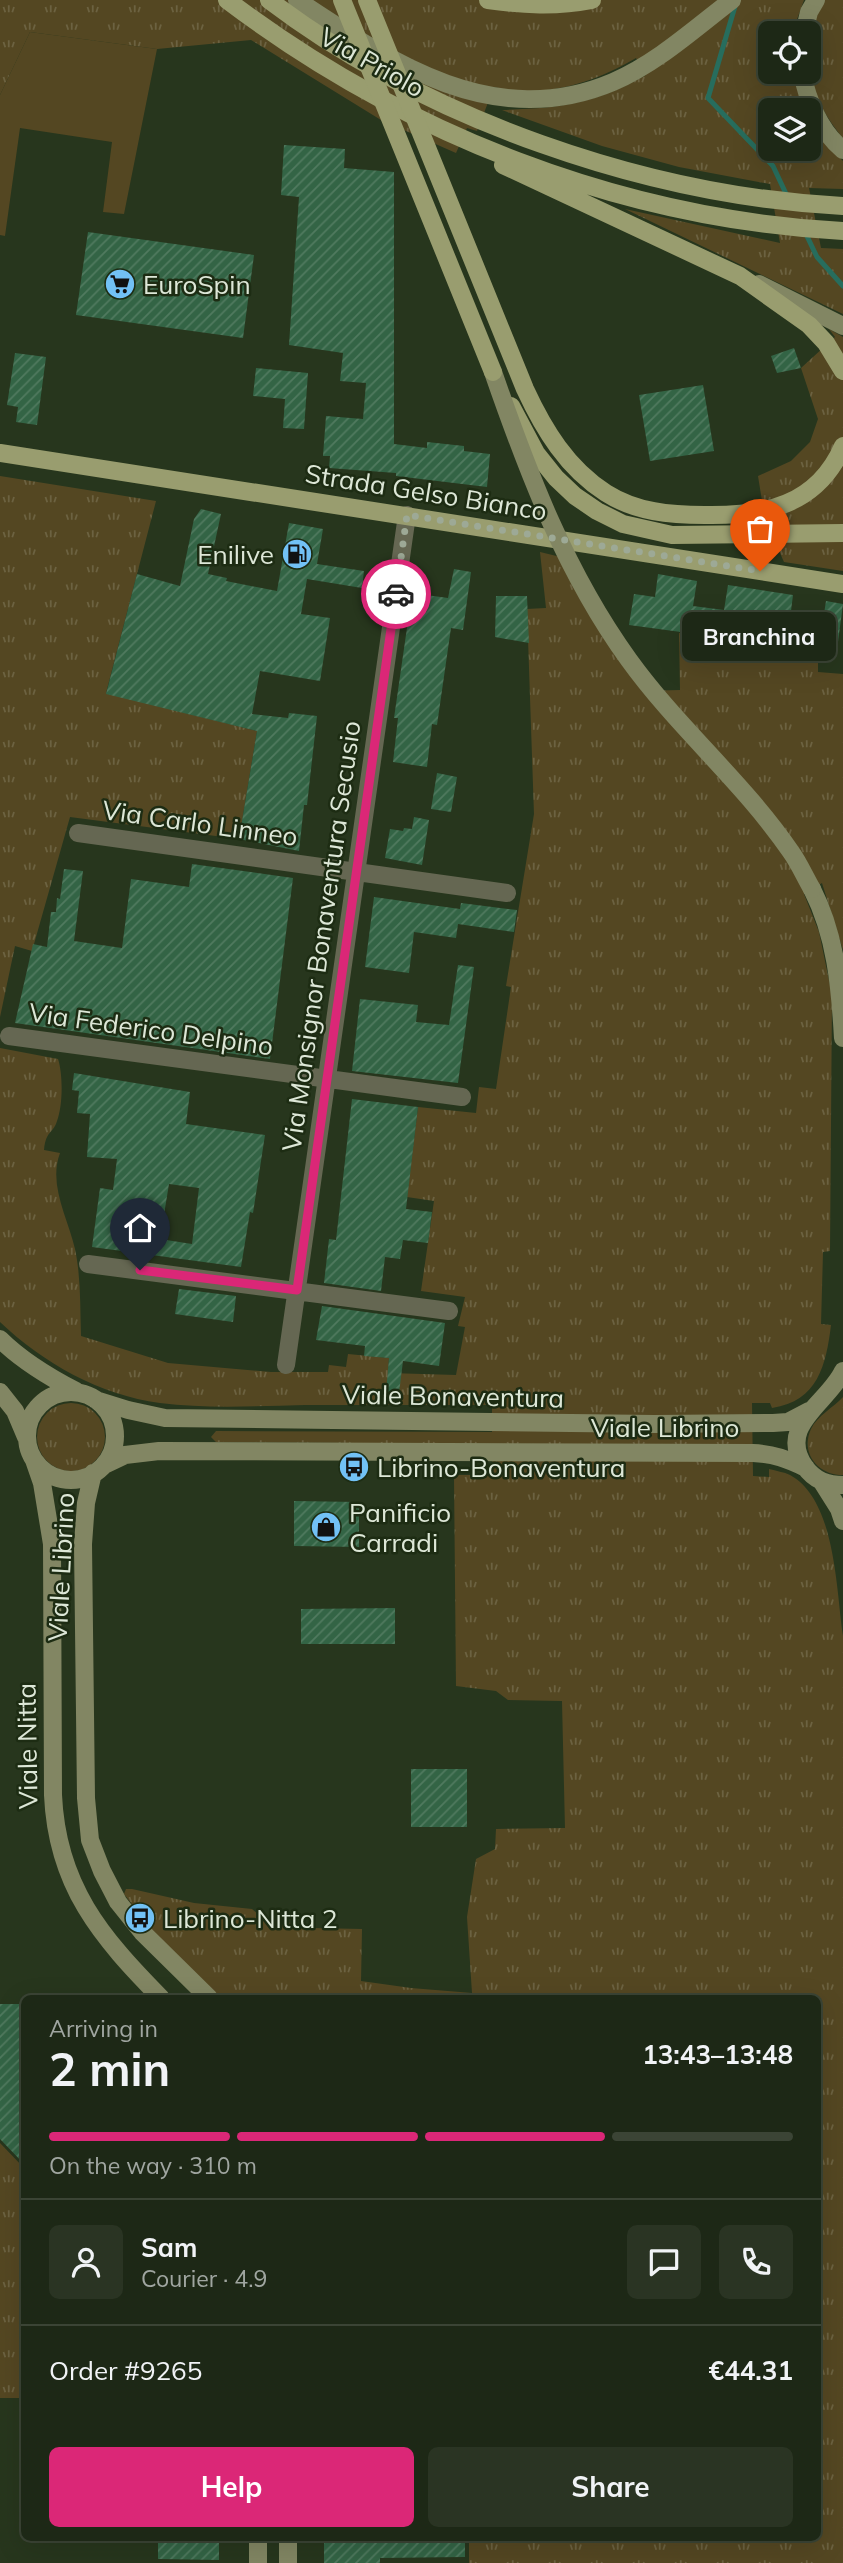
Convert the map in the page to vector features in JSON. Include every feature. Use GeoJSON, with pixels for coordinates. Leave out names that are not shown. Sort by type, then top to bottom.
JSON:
{"type":"FeatureCollection","features":[{"type":"Feature","properties":{"kind":"main road","name":"Via Priolo"},"geometry":{"type":"LineString","coordinates":[[227,0],[317,63],[383,100],[462,139]]}},
{"type":"Feature","properties":{"kind":"main road","name":"Via Priolo"},"geometry":{"type":"LineString","coordinates":[[269,0],[330,42],[390,77],[511,133],[599,163],[676,183],[773,200],[843,206]]}},
{"type":"Feature","properties":{"kind":"main road"},"geometry":{"type":"LineString","coordinates":[[297,0],[335,26],[442,82],[490,97],[540,100],[575,94],[612,82],[642,67],[732,0]]}},
{"type":"Feature","properties":{"kind":"main road"},"geometry":{"type":"LineString","coordinates":[[342,0],[493,372],[523,457],[569,563],[593,607],[653,692],[757,808],[791,852],[812,889],[832,942],[843,1038]]}},
{"type":"Feature","properties":{"kind":"main road"},"geometry":{"type":"LineString","coordinates":[[367,0],[525,389],[552,441],[571,465],[608,494],[654,512],[675,515],[749,514],[776,509],[818,484],[836,463],[843,446]]}},
{"type":"Feature","properties":{"kind":"main road"},"geometry":{"type":"LineString","coordinates":[[488,0],[525,5],[552,5],[592,0]]}},
{"type":"Feature","properties":{"kind":"main road"},"geometry":{"type":"LineString","coordinates":[[807,21],[816,0]]}},
{"type":"Feature","properties":{"kind":"main road"},"geometry":{"type":"LineString","coordinates":[[804,84],[819,121],[843,150]]}},
{"type":"Feature","properties":{"kind":"main road"},"geometry":{"type":"LineString","coordinates":[[462,139],[611,193],[698,213],[843,231]]}},
{"type":"Feature","properties":{"kind":"main road"},"geometry":{"type":"LineString","coordinates":[[462,139],[510,170],[654,234],[843,326]]}},
{"type":"Feature","properties":{"kind":"main road"},"geometry":{"type":"LineString","coordinates":[[740,275],[809,325],[826,343],[843,371]]}},
{"type":"Feature","properties":{"kind":"main road"},"geometry":{"type":"LineString","coordinates":[[493,372],[536,453],[556,478],[575,496],[623,524],[672,535],[843,533]]}},
{"type":"Feature","properties":{"kind":"main road","name":"Strada Gelso Bianco"},"geometry":{"type":"LineString","coordinates":[[0,453],[843,584]]}},
{"type":"Feature","properties":{"kind":"main road","name":"Viale Bonaventura"},"geometry":{"type":"LineString","coordinates":[[0,1339],[53,1380],[128,1410],[165,1418],[492,1423],[752,1423],[788,1422],[810,1411]]}},
{"type":"Feature","properties":{"kind":"main road"},"geometry":{"type":"LineString","coordinates":[[806,1468],[799,1456],[797,1436],[810,1411],[835,1387],[843,1371]]}},
{"type":"Feature","properties":{"kind":"main road"},"geometry":{"type":"LineString","coordinates":[[0,1392],[15,1411],[34,1460],[46,1472],[61,1479],[77,1479],[98,1469],[112,1450],[114,1434],[107,1412],[88,1396],[62,1393],[42,1403],[29,1421],[27,1438]]}},
{"type":"Feature","properties":{"kind":"main road","name":"Viale Librino"},"geometry":{"type":"LineString","coordinates":[[206,1995],[142,1932],[118,1902],[90,1840],[85,1785],[83,1544],[86,1503],[98,1469],[125,1455],[159,1451],[753,1453],[783,1457],[806,1468],[822,1482]]}},
{"type":"Feature","properties":{"kind":"main road","name":"Viale Nitta"},"geometry":{"type":"LineString","coordinates":[[34,1460],[45,1495],[52,1544],[53,1795],[61,1848],[72,1883],[92,1920],[118,1955],[158,1995]]}},
{"type":"Feature","properties":{"kind":"main road"},"geometry":{"type":"LineString","coordinates":[[822,1482],[843,1485]]}},
{"type":"Feature","properties":{"kind":"main road"},"geometry":{"type":"LineString","coordinates":[[822,1482],[839,1509],[843,1521]]}},
{"type":"Feature","properties":{"kind":"main road"},"geometry":{"type":"LineString","coordinates":[[258,2541],[258,2563]]}},
{"type":"Feature","properties":{"kind":"main road"},"geometry":{"type":"LineString","coordinates":[[288,2541],[288,2563]]}},
{"type":"Feature","properties":{"kind":"street","name":"Via Monsignor Bonaventura Secusio"},"geometry":{"type":"LineString","coordinates":[[286,1364],[407,515]]}},
{"type":"Feature","properties":{"kind":"street","name":"Via Carlo Linneo"},"geometry":{"type":"LineString","coordinates":[[78,833],[507,892]]}},
{"type":"Feature","properties":{"kind":"street","name":"Via Federico Delpino"},"geometry":{"type":"LineString","coordinates":[[9,1036],[462,1097]]}},
{"type":"Feature","properties":{"kind":"street"},"geometry":{"type":"LineString","coordinates":[[88,1264],[449,1311]]}},
{"type":"Feature","properties":{"kind":"green space"},"geometry":{"type":"Polygon","coordinates":[[[0,0],[804,0],[796,21],[758,21],[758,84],[796,84],[800,98],[758,98],[758,161],[821,161],[821,138],[843,161],[843,189],[809,188],[821,248],[843,249],[843,314],[625,209],[780,243],[770,184],[679,167],[602,146],[502,110],[560,106],[610,92],[646,75],[636,58],[603,75],[550,90],[494,87],[477,131],[467,128],[456,153],[381,120],[251,40],[157,49],[30,32],[0,95],[0,0]]]}},
{"type":"Feature","properties":{"kind":"green space"},"geometry":{"type":"Polygon","coordinates":[[[825,0],[843,0],[843,138],[821,105],[821,98],[818,98],[813,84],[821,84],[821,21],[815,21],[825,0]]]}},
{"type":"Feature","properties":{"kind":"green space"},"geometry":{"type":"Polygon","coordinates":[[[30,32],[157,49],[124,214],[103,212],[112,142],[20,128],[5,236],[0,235],[0,95],[30,32]]]}},
{"type":"Feature","properties":{"kind":"green space"},"geometry":{"type":"Polygon","coordinates":[[[829,329],[843,337],[843,571],[784,562],[765,519],[758,476],[791,461],[810,442],[818,419],[801,368],[835,337],[829,329]]]}},
{"type":"Feature","properties":{"kind":"green space"},"geometry":{"type":"Polygon","coordinates":[[[0,476],[156,501],[106,693],[257,731],[239,839],[70,817],[32,951],[15,946],[0,1017],[0,476]]]}},
{"type":"Feature","properties":{"kind":"green space"},"geometry":{"type":"Polygon","coordinates":[[[540,552],[577,561],[642,691],[680,690],[679,633],[769,644],[818,655],[818,672],[843,674],[843,950],[822,883],[804,894],[819,932],[832,995],[830,1251],[823,1252],[821,1324],[831,1325],[822,1367],[810,1389],[788,1404],[772,1408],[770,1403],[752,1403],[753,1476],[769,1477],[769,1469],[788,1474],[805,1487],[817,1504],[831,1548],[843,1636],[843,2563],[469,2563],[469,2541],[821,2541],[821,1995],[217,1995],[152,1930],[124,1894],[126,1889],[132,1889],[194,1903],[252,1909],[260,1916],[312,1928],[362,1929],[361,1981],[472,1993],[467,1917],[476,1859],[495,1849],[496,1829],[565,1828],[562,1701],[508,1700],[496,1691],[456,1686],[454,1475],[493,1475],[492,1444],[216,1442],[211,1437],[216,1431],[492,1432],[492,1405],[214,1407],[160,1403],[116,1393],[74,1375],[35,1351],[0,1322],[0,1048],[58,1059],[60,1065],[60,1107],[44,1150],[60,1153],[56,1177],[77,1260],[81,1336],[168,1363],[271,1372],[328,1372],[329,1365],[346,1367],[348,1354],[389,1358],[388,1373],[456,1375],[465,1327],[458,1326],[465,1297],[421,1291],[434,1201],[407,1197],[418,1107],[476,1113],[479,1087],[496,1089],[511,987],[506,986],[534,814],[527,609],[546,608],[540,552]]]}},
{"type":"Feature","properties":{"kind":"green space"},"geometry":{"type":"Polygon","coordinates":[[[843,1397],[843,1475],[819,1467],[810,1454],[808,1438],[814,1424],[843,1397]]]}},
{"type":"Feature","properties":{"kind":"green space"},"geometry":{"type":"Polygon","coordinates":[[[71,1403],[84,1406],[95,1413],[102,1424],[105,1437],[102,1450],[95,1461],[84,1468],[71,1471],[58,1468],[47,1461],[40,1450],[37,1437],[40,1424],[47,1413],[58,1406],[71,1403]]]}},
{"type":"Feature","properties":{"kind":"green space"},"geometry":{"type":"Polygon","coordinates":[[[0,2143],[21,2165],[21,2398],[0,2398],[0,2143]]]}},
{"type":"Feature","properties":{"kind":"building"},"geometry":{"type":"Polygon","coordinates":[[[284,145],[345,149],[344,168],[394,172],[394,444],[427,448],[427,442],[464,446],[464,451],[490,454],[487,487],[396,476],[396,473],[329,468],[330,456],[323,456],[326,416],[363,419],[366,383],[340,381],[343,353],[289,345],[299,197],[281,195],[284,145]]]}},
{"type":"Feature","properties":{"kind":"building"},"geometry":{"type":"Polygon","coordinates":[[[88,232],[254,255],[243,338],[76,315],[88,232]]]}},
{"type":"Feature","properties":{"kind":"building"},"geometry":{"type":"Polygon","coordinates":[[[794,348],[801,368],[777,373],[771,356],[794,348]]]}},
{"type":"Feature","properties":{"kind":"building"},"geometry":{"type":"Polygon","coordinates":[[[15,353],[46,357],[37,425],[16,422],[18,407],[7,405],[15,353]]]}},
{"type":"Feature","properties":{"kind":"building"},"geometry":{"type":"Polygon","coordinates":[[[256,368],[308,373],[304,429],[283,428],[285,399],[253,396],[256,368]]]}},
{"type":"Feature","properties":{"kind":"building"},"geometry":{"type":"Polygon","coordinates":[[[703,385],[714,451],[650,461],[639,395],[703,385]]]}},
{"type":"Feature","properties":{"kind":"building"},"geometry":{"type":"Polygon","coordinates":[[[201,509],[221,514],[208,574],[227,578],[226,581],[277,591],[289,523],[323,529],[317,564],[364,571],[362,588],[307,579],[301,614],[330,618],[320,681],[260,671],[252,714],[288,718],[289,713],[317,716],[299,851],[239,839],[257,731],[106,694],[137,574],[180,586],[194,519],[201,509]]]}},
{"type":"Feature","properties":{"kind":"building"},"geometry":{"type":"Polygon","coordinates":[[[454,569],[471,572],[463,630],[451,628],[437,725],[432,724],[427,767],[393,762],[398,718],[394,718],[412,593],[448,598],[454,569]]]}},
{"type":"Feature","properties":{"kind":"building"},"geometry":{"type":"Polygon","coordinates":[[[658,574],[697,581],[693,606],[724,610],[728,585],[793,595],[789,627],[821,633],[826,601],[843,604],[836,657],[769,644],[629,625],[634,594],[655,597],[658,574]]]}},
{"type":"Feature","properties":{"kind":"building"},"geometry":{"type":"Polygon","coordinates":[[[496,596],[527,596],[529,643],[495,637],[496,596]]]}},
{"type":"Feature","properties":{"kind":"building"},"geometry":{"type":"Polygon","coordinates":[[[437,773],[457,777],[451,812],[431,809],[437,773]]]}},
{"type":"Feature","properties":{"kind":"building"},"geometry":{"type":"Polygon","coordinates":[[[414,817],[429,820],[422,865],[385,858],[390,829],[412,829],[414,817]]]}},
{"type":"Feature","properties":{"kind":"building"},"geometry":{"type":"Polygon","coordinates":[[[192,864],[293,878],[270,1059],[15,1023],[33,944],[47,947],[51,912],[56,912],[57,898],[60,899],[64,869],[83,871],[74,941],[122,948],[131,879],[189,887],[192,864]]]}},
{"type":"Feature","properties":{"kind":"building"},"geometry":{"type":"Polygon","coordinates":[[[374,897],[460,909],[461,903],[517,910],[514,932],[458,924],[456,938],[414,932],[409,973],[365,967],[374,897]]]}},
{"type":"Feature","properties":{"kind":"building"},"geometry":{"type":"Polygon","coordinates":[[[458,965],[474,967],[458,1083],[352,1071],[360,999],[418,1005],[416,1022],[449,1025],[458,965]]]}},
{"type":"Feature","properties":{"kind":"building"},"geometry":{"type":"Polygon","coordinates":[[[74,1073],[190,1092],[186,1124],[265,1135],[253,1213],[250,1212],[241,1267],[92,1247],[100,1188],[113,1190],[117,1159],[87,1157],[90,1114],[77,1113],[79,1091],[72,1090],[74,1073]],[[169,1184],[160,1239],[192,1244],[199,1188],[169,1184]]]}},
{"type":"Feature","properties":{"kind":"building"},"geometry":{"type":"Polygon","coordinates":[[[352,1099],[418,1107],[406,1209],[432,1212],[428,1243],[403,1240],[400,1259],[385,1257],[381,1291],[324,1283],[329,1239],[336,1240],[352,1099]]]}},
{"type":"Feature","properties":{"kind":"building"},"geometry":{"type":"Polygon","coordinates":[[[179,1289],[236,1296],[233,1322],[175,1314],[179,1289]]]}},
{"type":"Feature","properties":{"kind":"building"},"geometry":{"type":"Polygon","coordinates":[[[322,1306],[445,1323],[439,1366],[403,1361],[399,1393],[386,1392],[389,1358],[364,1356],[365,1346],[316,1340],[322,1306]]]}},
{"type":"Feature","properties":{"kind":"building"},"geometry":{"type":"Polygon","coordinates":[[[294,1501],[359,1502],[359,1547],[294,1546],[294,1501]]]}},
{"type":"Feature","properties":{"kind":"building"},"geometry":{"type":"Polygon","coordinates":[[[395,1608],[395,1644],[301,1644],[301,1609],[395,1608]]]}},
{"type":"Feature","properties":{"kind":"building"},"geometry":{"type":"Polygon","coordinates":[[[411,1769],[467,1769],[467,1827],[411,1827],[411,1769]]]}},
{"type":"Feature","properties":{"kind":"building"},"geometry":{"type":"Polygon","coordinates":[[[0,2004],[21,2004],[21,2161],[0,2139],[0,2004]]]}},
{"type":"Feature","properties":{"kind":"building"},"geometry":{"type":"Polygon","coordinates":[[[158,2541],[219,2541],[219,2560],[158,2559],[158,2541]]]}},
{"type":"Feature","properties":{"kind":"building"},"geometry":{"type":"Polygon","coordinates":[[[324,2541],[465,2543],[465,2557],[380,2558],[380,2563],[324,2563],[324,2541]]]}},
{"type":"Feature","properties":{"kind":"waterway"},"geometry":{"type":"LineString","coordinates":[[736,3],[708,98],[773,166],[788,198]]}},
{"type":"Feature","properties":{"kind":"waterway"},"geometry":{"type":"LineString","coordinates":[[805,232],[817,257],[843,286]]}},
{"type":"Feature","properties":{"kind":"way so far"},"geometry":{"type":"LineString","coordinates":[[396,594],[407,515],[760,571]]}},
{"type":"Feature","properties":{"kind":"place","name":"EuroSpin"},"geometry":{"type":"Point","coordinates":[120,284]}},
{"type":"Feature","properties":{"kind":"place","name":"Enilive"},"geometry":{"type":"Point","coordinates":[297,554]}},
{"type":"Feature","properties":{"kind":"place","name":"Branchina"},"geometry":{"type":"Point","coordinates":[760,571]}},
{"type":"Feature","properties":{"kind":"place","name":"Librino-Bonaventura"},"geometry":{"type":"Point","coordinates":[354,1467]}},
{"type":"Feature","properties":{"kind":"place","name":"Panificio Carradi"},"geometry":{"type":"Point","coordinates":[326,1527]}},
{"type":"Feature","properties":{"kind":"place","name":"Librino-Nitta 2"},"geometry":{"type":"Point","coordinates":[140,1918]}},
{"type":"Feature","properties":{"kind":"route"},"geometry":{"type":"LineString","coordinates":[[140,1270],[297,1290],[396,594]]}}]}
